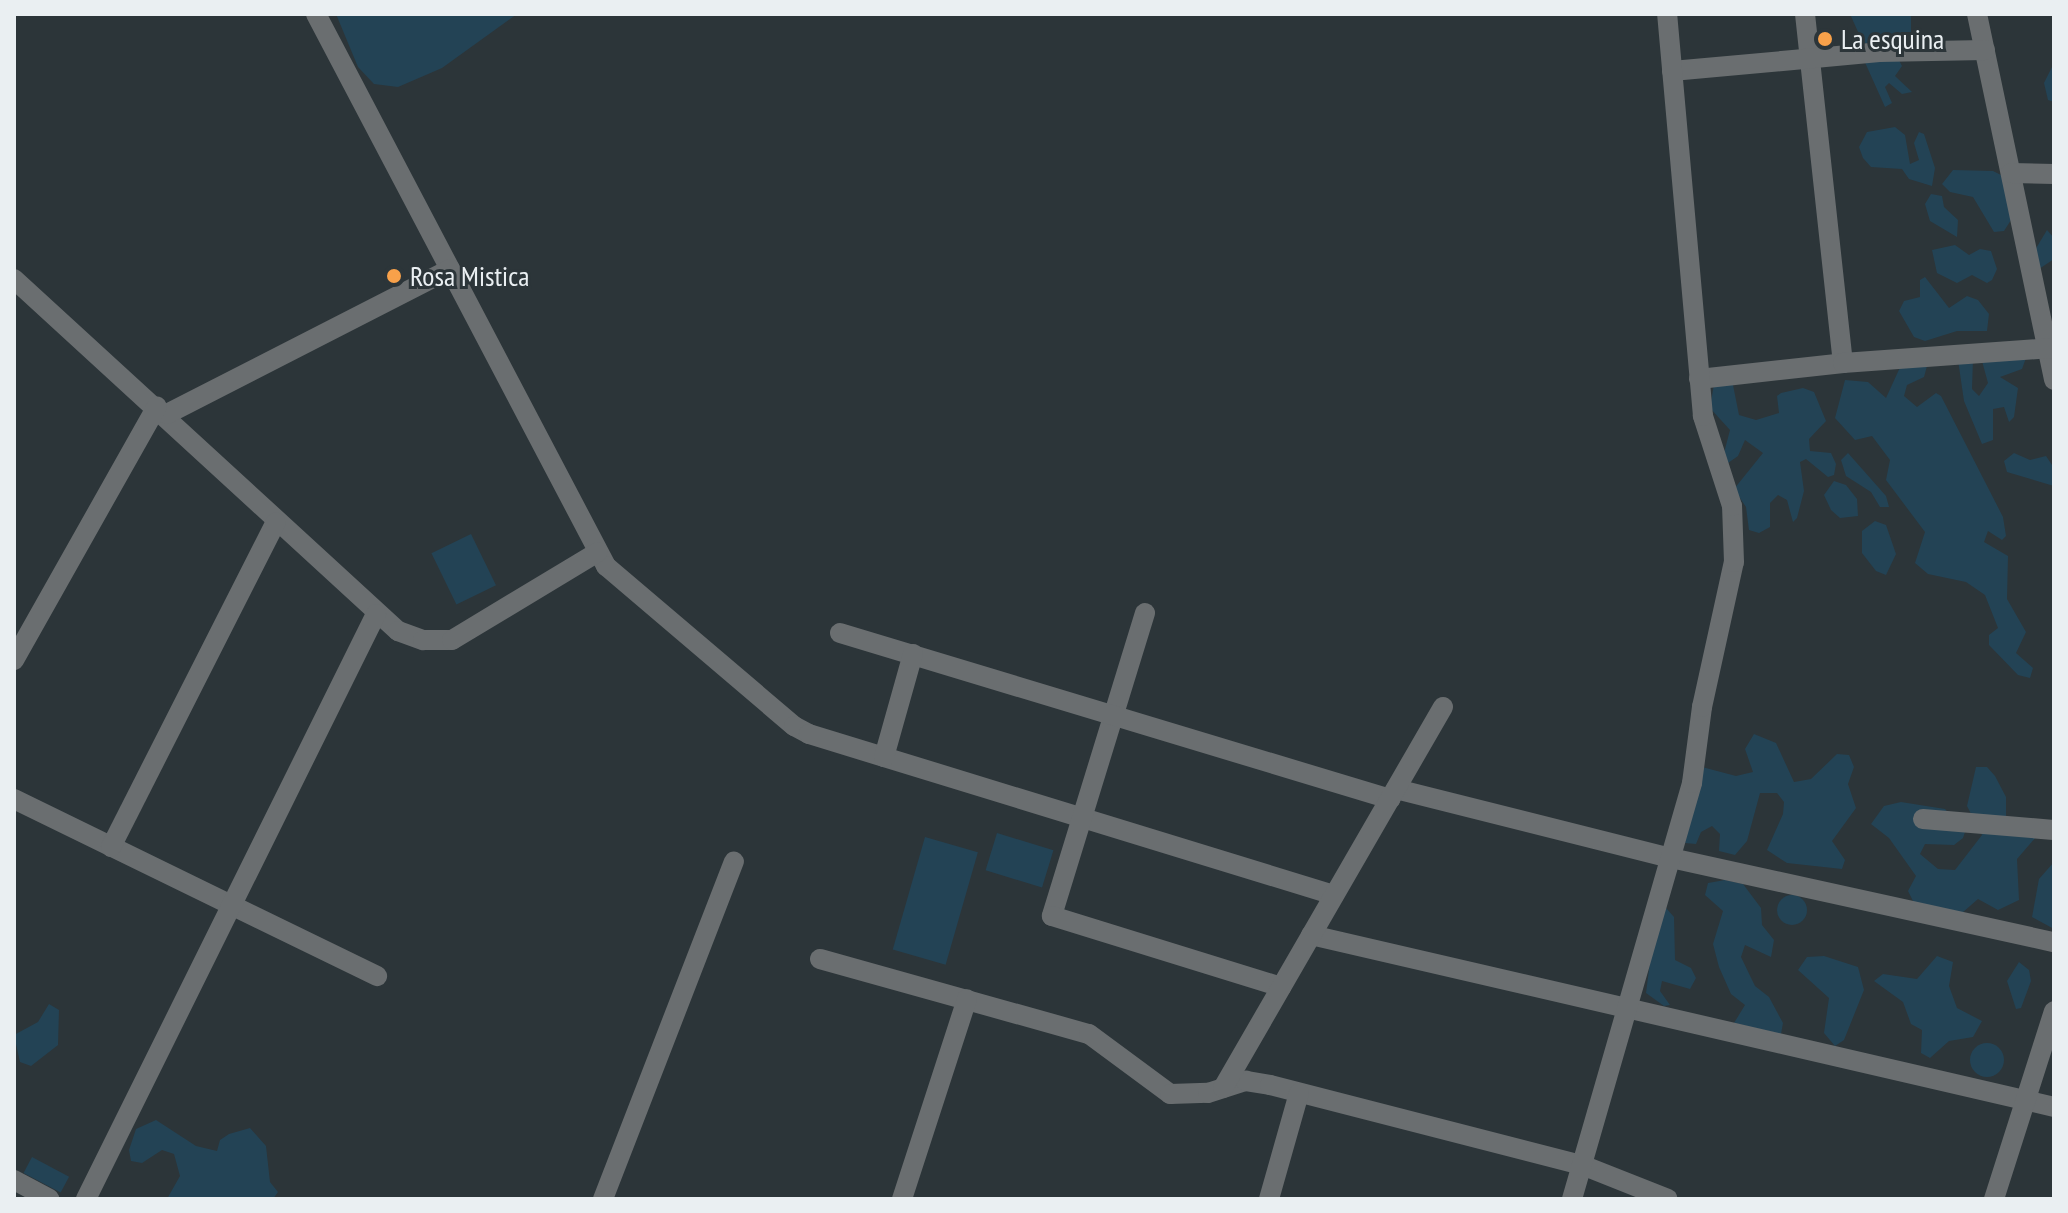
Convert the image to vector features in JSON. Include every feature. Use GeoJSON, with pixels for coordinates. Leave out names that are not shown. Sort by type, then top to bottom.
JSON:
{"type":"FeatureCollection","features":[{"type":"Feature","properties":{"kind":"street"},"geometry":{"type":"LineString","coordinates":[[316,14],[606,566],[794,726],[884,757],[1334,895]]}},
{"type":"Feature","properties":{"kind":"street"},"geometry":{"type":"LineString","coordinates":[[1572,1199],[1692,783],[1702,707],[1734,562],[1732,506],[1709,445],[1699,379],[1667,14]]}},
{"type":"Feature","properties":{"kind":"street"},"geometry":{"type":"LineString","coordinates":[[1805,14],[1843,363]]}},
{"type":"Feature","properties":{"kind":"street"},"geometry":{"type":"LineString","coordinates":[[1977,14],[2051,348],[2054,380]]}},
{"type":"Feature","properties":{"kind":"street"},"geometry":{"type":"LineString","coordinates":[[1672,71],[1810,56],[1985,50]]}},
{"type":"Feature","properties":{"kind":"street"},"geometry":{"type":"LineString","coordinates":[[2011,173],[2054,174]]}},
{"type":"Feature","properties":{"kind":"street"},"geometry":{"type":"LineString","coordinates":[[14,660],[162,410],[450,269]]}},
{"type":"Feature","properties":{"kind":"street"},"geometry":{"type":"LineString","coordinates":[[14,279],[162,410],[276,522],[376,614],[413,636],[452,640],[598,552]]}},
{"type":"Feature","properties":{"kind":"street"},"geometry":{"type":"LineString","coordinates":[[1699,379],[1843,363],[2051,348]]}},
{"type":"Feature","properties":{"kind":"street"},"geometry":{"type":"LineString","coordinates":[[111,847],[276,522]]}},
{"type":"Feature","properties":{"kind":"street"},"geometry":{"type":"LineString","coordinates":[[1145,613],[1052,916],[1281,987]]}},
{"type":"Feature","properties":{"kind":"street"},"geometry":{"type":"LineString","coordinates":[[86,1199],[376,614]]}},
{"type":"Feature","properties":{"kind":"street"},"geometry":{"type":"LineString","coordinates":[[840,633],[1113,715],[1393,794],[2054,942]]}},
{"type":"Feature","properties":{"kind":"street"},"geometry":{"type":"LineString","coordinates":[[884,757],[913,654]]}},
{"type":"Feature","properties":{"kind":"street"},"geometry":{"type":"LineString","coordinates":[[1223,1088],[1443,707]]}},
{"type":"Feature","properties":{"kind":"street"},"geometry":{"type":"LineString","coordinates":[[14,799],[230,907],[377,976]]}},
{"type":"Feature","properties":{"kind":"street"},"geometry":{"type":"LineString","coordinates":[[1923,819],[2054,830]]}},
{"type":"Feature","properties":{"kind":"street"},"geometry":{"type":"LineString","coordinates":[[603,1199],[734,862]]}},
{"type":"Feature","properties":{"kind":"street"},"geometry":{"type":"LineString","coordinates":[[1311,935],[2054,1107]]}},
{"type":"Feature","properties":{"kind":"street"},"geometry":{"type":"LineString","coordinates":[[820,959],[1089,1034],[1170,1094],[1223,1088],[1246,1081],[1582,1165],[1668,1199]]}},
{"type":"Feature","properties":{"kind":"street"},"geometry":{"type":"LineString","coordinates":[[902,1199],[967,999]]}},
{"type":"Feature","properties":{"kind":"street"},"geometry":{"type":"LineString","coordinates":[[1994,1199],[2028,1103],[2054,1011]]}},
{"type":"Feature","properties":{"kind":"street"},"geometry":{"type":"LineString","coordinates":[[1269,1199],[1299,1093]]}},
{"type":"Feature","properties":{"kind":"street"},"geometry":{"type":"LineString","coordinates":[[14,1180],[49,1199]]}},
{"type":"Feature","properties":{"kind":"shaded area"},"geometry":{"type":"Polygon","coordinates":[[[336,14],[517,14],[442,68],[398,87],[374,84],[358,67],[336,14]]]}},
{"type":"Feature","properties":{"kind":"shaded area"},"geometry":{"type":"Polygon","coordinates":[[[1850,14],[1911,14],[1911,47],[1863,43],[1850,14]]]}},
{"type":"Feature","properties":{"kind":"shaded area"},"geometry":{"type":"Polygon","coordinates":[[[1863,58],[1899,60],[1902,66],[1895,76],[1912,92],[1902,94],[1889,83],[1885,87],[1892,103],[1885,107],[1863,58]]]}},
{"type":"Feature","properties":{"kind":"shaded area"},"geometry":{"type":"Polygon","coordinates":[[[2054,63],[2054,102],[2048,100],[2044,83],[2054,63]]]}},
{"type":"Feature","properties":{"kind":"shaded area"},"geometry":{"type":"Polygon","coordinates":[[[1895,127],[1905,135],[1910,164],[1919,160],[1914,143],[1919,132],[1924,134],[1935,168],[1932,186],[1909,179],[1902,169],[1871,167],[1863,158],[1859,147],[1867,132],[1895,127]]]}},
{"type":"Feature","properties":{"kind":"shaded area"},"geometry":{"type":"Polygon","coordinates":[[[1953,170],[1993,171],[2003,176],[2011,220],[2004,231],[1994,232],[1973,197],[1950,192],[1942,184],[1953,170]]]}},
{"type":"Feature","properties":{"kind":"shaded area"},"geometry":{"type":"Polygon","coordinates":[[[1931,194],[1942,196],[1944,207],[1958,220],[1957,237],[1930,221],[1925,204],[1931,194]]]}},
{"type":"Feature","properties":{"kind":"shaded area"},"geometry":{"type":"Polygon","coordinates":[[[2047,230],[2054,238],[2054,259],[2036,271],[2032,255],[2047,230]]]}},
{"type":"Feature","properties":{"kind":"shaded area"},"geometry":{"type":"Polygon","coordinates":[[[1955,245],[1969,255],[1980,249],[1991,251],[1997,269],[1992,280],[1987,283],[1972,275],[1957,283],[1937,273],[1932,250],[1955,245]]]}},
{"type":"Feature","properties":{"kind":"shaded area"},"geometry":{"type":"Polygon","coordinates":[[[1925,277],[1949,308],[1967,296],[1978,300],[1989,314],[1987,331],[1957,331],[1925,341],[1914,337],[1899,311],[1904,301],[1920,297],[1920,280],[1925,277]]]}},
{"type":"Feature","properties":{"kind":"shaded area"},"geometry":{"type":"Polygon","coordinates":[[[2026,358],[2022,369],[2000,377],[2018,388],[2014,417],[2009,422],[2004,407],[1993,409],[1993,440],[1982,444],[1964,401],[1958,360],[1973,359],[1972,389],[1979,396],[1988,383],[1982,361],[2026,358]]]}},
{"type":"Feature","properties":{"kind":"shaded area"},"geometry":{"type":"Polygon","coordinates":[[[1902,363],[1927,366],[1924,377],[1907,385],[1904,396],[1917,407],[1936,393],[1941,396],[2003,517],[2006,536],[2002,540],[1988,531],[1984,542],[2008,556],[2007,599],[2026,632],[2016,653],[2033,668],[2030,678],[2018,675],[1989,645],[1989,635],[1998,628],[1985,595],[1966,582],[1928,574],[1915,563],[1925,532],[1886,480],[1890,460],[1872,436],[1855,440],[1835,418],[1845,380],[1868,382],[1886,398],[1902,363]]]}},
{"type":"Feature","properties":{"kind":"shaded area"},"geometry":{"type":"Polygon","coordinates":[[[1732,380],[1739,415],[1756,420],[1779,413],[1777,396],[1781,393],[1803,388],[1814,392],[1826,421],[1809,439],[1810,451],[1831,453],[1836,464],[1834,475],[1828,477],[1806,459],[1800,462],[1804,491],[1797,518],[1793,522],[1787,500],[1778,495],[1770,503],[1770,527],[1759,533],[1749,530],[1746,507],[1734,489],[1763,453],[1745,440],[1738,456],[1728,463],[1724,453],[1730,430],[1710,408],[1714,384],[1732,380]]]}},
{"type":"Feature","properties":{"kind":"shaded area"},"geometry":{"type":"Polygon","coordinates":[[[1848,453],[1886,496],[1889,507],[1880,507],[1871,492],[1846,476],[1841,460],[1848,453]]]}},
{"type":"Feature","properties":{"kind":"shaded area"},"geometry":{"type":"Polygon","coordinates":[[[2014,453],[2030,460],[2046,456],[2054,468],[2054,486],[2007,472],[2004,461],[2014,453]]]}},
{"type":"Feature","properties":{"kind":"shaded area"},"geometry":{"type":"Polygon","coordinates":[[[1834,481],[1846,485],[1857,499],[1858,516],[1840,518],[1831,510],[1824,495],[1834,481]]]}},
{"type":"Feature","properties":{"kind":"shaded area"},"geometry":{"type":"Polygon","coordinates":[[[1875,521],[1886,525],[1896,554],[1886,575],[1876,571],[1862,553],[1862,531],[1875,521]]]}},
{"type":"Feature","properties":{"kind":"shaded area"},"geometry":{"type":"Polygon","coordinates":[[[471,534],[496,585],[456,605],[431,553],[471,534]]]}},
{"type":"Feature","properties":{"kind":"shaded area"},"geometry":{"type":"Polygon","coordinates":[[[1754,734],[1776,743],[1794,782],[1811,779],[1837,754],[1849,755],[1854,767],[1848,784],[1856,808],[1832,841],[1845,860],[1842,869],[1787,863],[1767,850],[1783,814],[1784,802],[1777,793],[1760,793],[1747,841],[1735,855],[1719,851],[1720,834],[1712,826],[1701,832],[1696,844],[1685,843],[1702,767],[1736,776],[1753,772],[1745,749],[1754,734]]]}},
{"type":"Feature","properties":{"kind":"shaded area"},"geometry":{"type":"Polygon","coordinates":[[[1976,767],[1987,767],[1995,776],[2006,797],[2006,816],[2036,837],[2017,859],[2019,900],[1998,910],[1978,899],[1962,913],[1915,905],[1908,891],[1916,876],[1889,838],[1871,824],[1884,806],[1901,802],[1945,809],[1965,832],[1963,838],[1954,845],[1925,844],[1920,854],[1938,869],[1955,870],[1982,835],[1967,806],[1976,767]]]}},
{"type":"Feature","properties":{"kind":"shaded area"},"geometry":{"type":"Polygon","coordinates":[[[997,833],[1053,850],[1042,888],[986,870],[997,833]]]}},
{"type":"Feature","properties":{"kind":"shaded area"},"geometry":{"type":"Polygon","coordinates":[[[925,837],[978,852],[946,965],[893,949],[925,837]]]}},
{"type":"Feature","properties":{"kind":"shaded area"},"geometry":{"type":"Polygon","coordinates":[[[2054,862],[2054,929],[2032,917],[2039,879],[2054,862]]]}},
{"type":"Feature","properties":{"kind":"shaded area"},"geometry":{"type":"Polygon","coordinates":[[[1725,880],[1743,884],[1761,908],[1762,925],[1774,940],[1771,957],[1745,945],[1741,957],[1755,986],[1769,997],[1783,1023],[1781,1034],[1734,1023],[1745,1005],[1731,994],[1713,944],[1723,911],[1705,895],[1708,883],[1725,880]]]}},
{"type":"Feature","properties":{"kind":"shaded area"},"geometry":{"type":"Polygon","coordinates":[[[1792,895],[1802,900],[1807,910],[1802,920],[1792,925],[1782,920],[1777,910],[1782,900],[1792,895]]]}},
{"type":"Feature","properties":{"kind":"shaded area"},"geometry":{"type":"Polygon","coordinates":[[[1658,899],[1674,917],[1675,960],[1691,968],[1696,978],[1690,989],[1662,981],[1660,991],[1670,1005],[1664,1006],[1646,993],[1658,899]]]}},
{"type":"Feature","properties":{"kind":"shaded area"},"geometry":{"type":"Polygon","coordinates":[[[1824,956],[1858,967],[1864,990],[1844,1040],[1835,1046],[1824,1033],[1829,998],[1798,970],[1807,957],[1824,956]]]}},
{"type":"Feature","properties":{"kind":"shaded area"},"geometry":{"type":"Polygon","coordinates":[[[1937,956],[1953,962],[1949,986],[1957,1008],[1982,1021],[1973,1037],[1949,1041],[1930,1058],[1921,1053],[1922,1030],[1911,1024],[1903,1002],[1874,981],[1883,974],[1917,979],[1937,956]]]}},
{"type":"Feature","properties":{"kind":"shaded area"},"geometry":{"type":"Polygon","coordinates":[[[2019,962],[2029,970],[2031,981],[2021,1008],[2016,1009],[2007,981],[2019,962]]]}},
{"type":"Feature","properties":{"kind":"shaded area"},"geometry":{"type":"Polygon","coordinates":[[[49,1004],[59,1010],[58,1045],[31,1066],[20,1062],[14,1035],[38,1022],[49,1004]]]}},
{"type":"Feature","properties":{"kind":"shaded area"},"geometry":{"type":"Polygon","coordinates":[[[1987,1043],[1999,1048],[2004,1060],[1999,1072],[1987,1077],[1975,1072],[1970,1060],[1975,1048],[1987,1043]]]}},
{"type":"Feature","properties":{"kind":"shaded area"},"geometry":{"type":"Polygon","coordinates":[[[156,1120],[196,1146],[217,1151],[220,1140],[250,1128],[266,1146],[270,1182],[278,1192],[273,1199],[167,1199],[180,1176],[174,1154],[162,1150],[142,1163],[131,1161],[129,1150],[136,1129],[156,1120]]]}},
{"type":"Feature","properties":{"kind":"shaded area"},"geometry":{"type":"Polygon","coordinates":[[[32,1157],[69,1177],[61,1193],[24,1173],[32,1157]]]}},
{"type":"Feature","properties":{"kind":"place","name":"La esquina"},"geometry":{"type":"Point","coordinates":[1825,39]}},
{"type":"Feature","properties":{"kind":"place","name":"Rosa Mistica"},"geometry":{"type":"Point","coordinates":[394,276]}}]}
